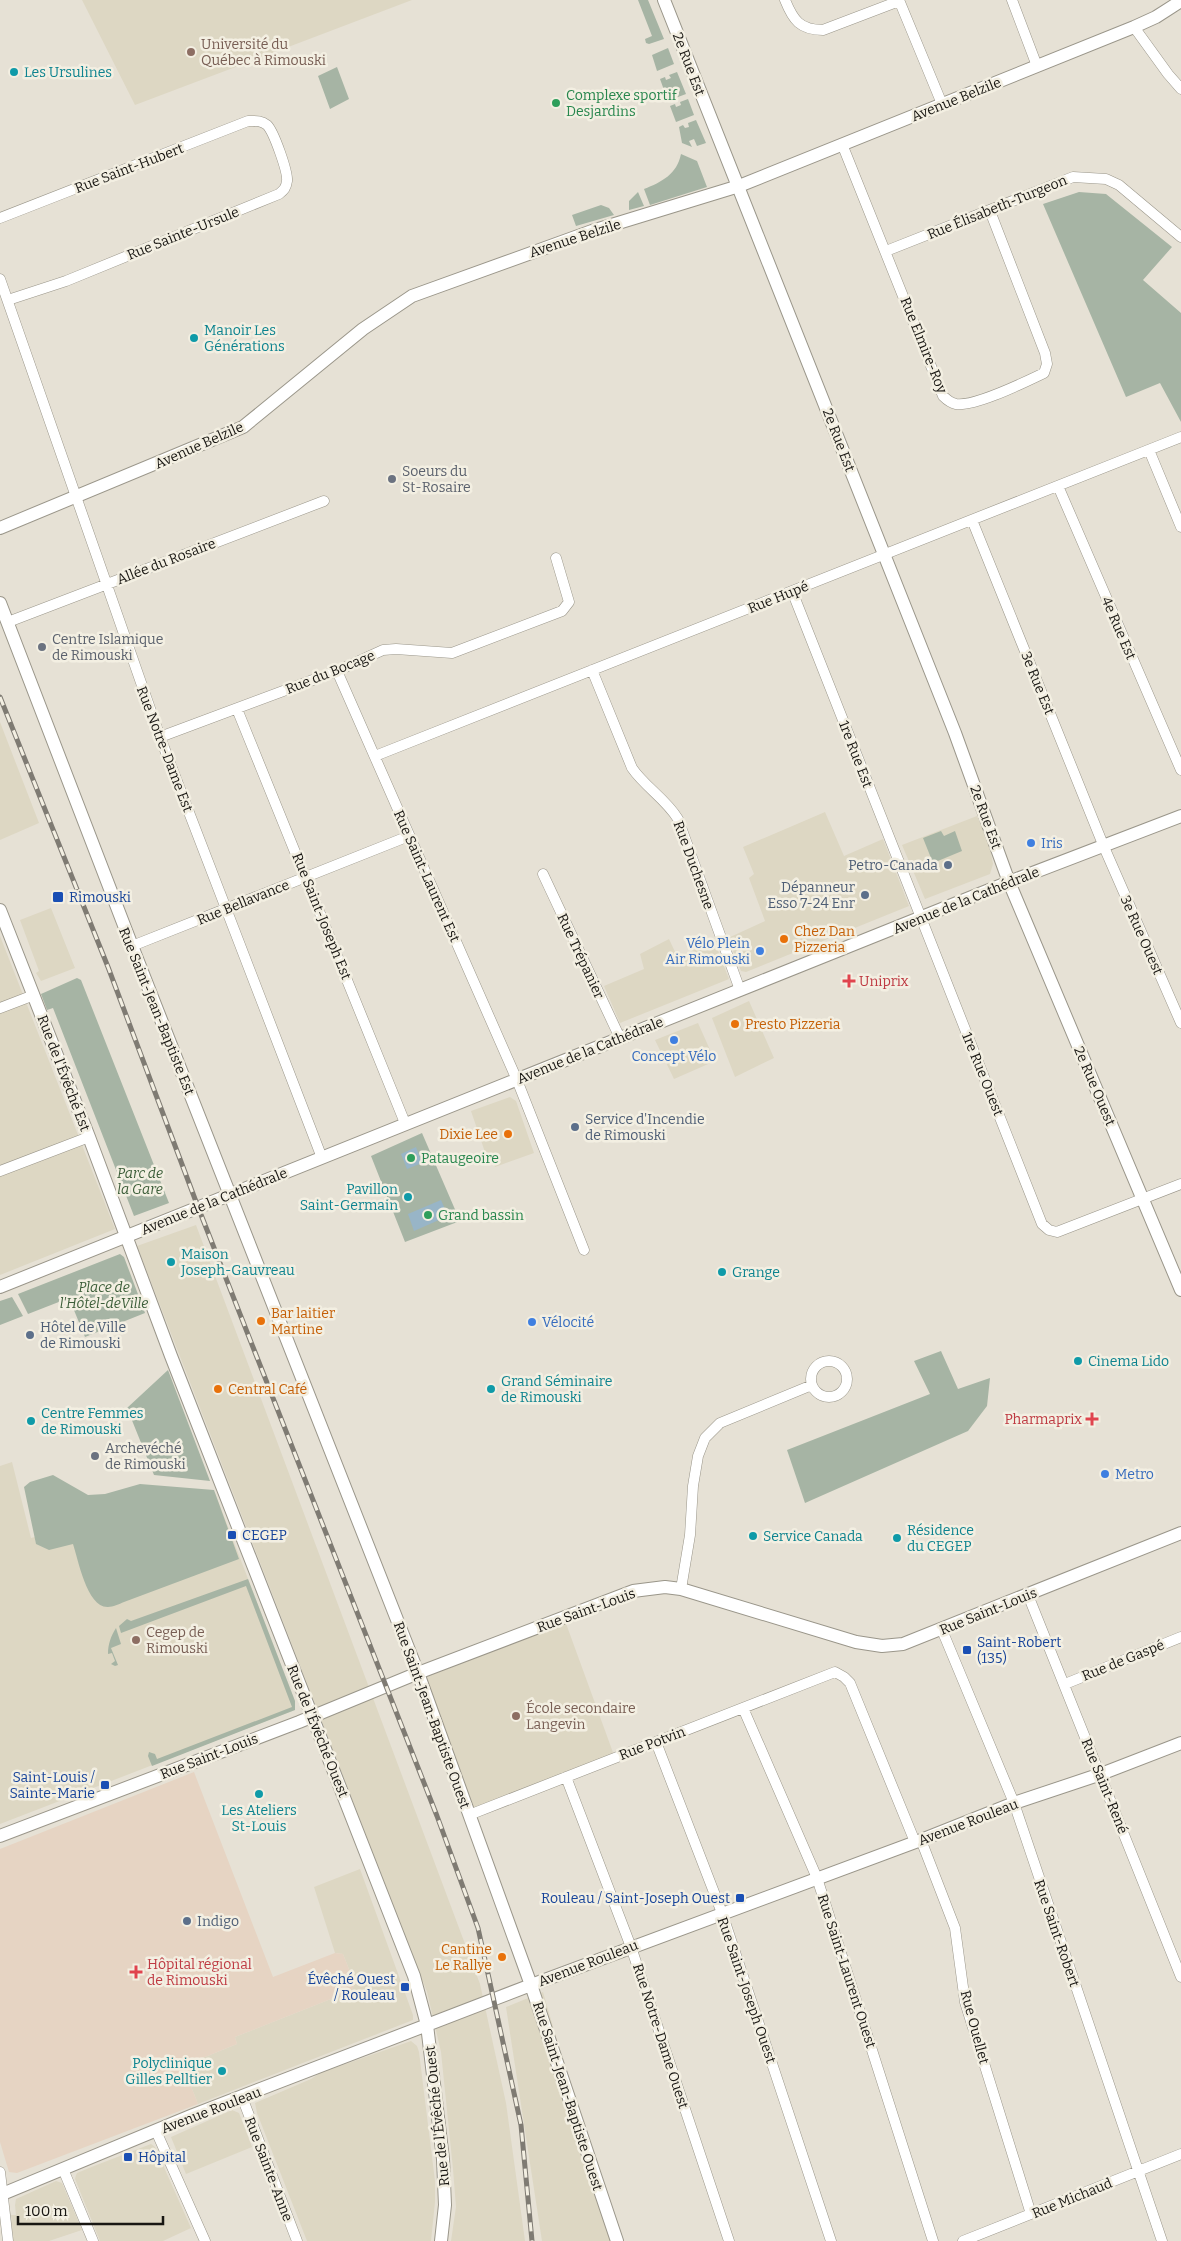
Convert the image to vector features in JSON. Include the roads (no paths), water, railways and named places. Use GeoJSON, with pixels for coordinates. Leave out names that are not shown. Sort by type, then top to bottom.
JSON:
{"type":"FeatureCollection","features":[{"type":"Feature","properties":{"kind":"street","name":"2e Rue Est"},"geometry":{"type":"LineString","coordinates":[[664,0],[956,733],[1009,882]]}},
{"type":"Feature","properties":{"kind":"street"},"geometry":{"type":"LineString","coordinates":[[784,0],[797,22],[810,30],[822,30],[899,0],[942,104]]}},
{"type":"Feature","properties":{"kind":"street"},"geometry":{"type":"LineString","coordinates":[[1012,0],[1037,66]]}},
{"type":"Feature","properties":{"kind":"street","name":"Avenue Belzile"},"geometry":{"type":"LineString","coordinates":[[0,528],[76,499],[243,428],[363,328],[412,296],[592,231],[739,186],[1134,27],[1156,17],[1181,1]]}},
{"type":"Feature","properties":{"kind":"street"},"geometry":{"type":"LineString","coordinates":[[1134,27],[1181,89]]}},
{"type":"Feature","properties":{"kind":"street","name":"Rue Saint-Hubert"},"geometry":{"type":"LineString","coordinates":[[0,218],[248,121],[259,121]]}},
{"type":"Feature","properties":{"kind":"street","name":"Rue Sainte-Ursule"},"geometry":{"type":"LineString","coordinates":[[8,300],[66,281],[279,194],[286,188],[288,179],[272,132],[259,121]]}},
{"type":"Feature","properties":{"kind":"street","name":"Rue Elmire-Roy"},"geometry":{"type":"LineString","coordinates":[[842,144],[943,396],[950,402],[959,404],[997,395],[1044,373],[1047,364],[1046,353],[990,211]]}},
{"type":"Feature","properties":{"kind":"street","name":"Rue Élisabeth-Turgeon"},"geometry":{"type":"LineString","coordinates":[[886,252],[1073,177],[1106,179],[1119,186],[1181,237]]}},
{"type":"Feature","properties":{"kind":"street","name":"Rue Notre-Dame Est"},"geometry":{"type":"LineString","coordinates":[[0,279],[160,737],[322,1158]]}},
{"type":"Feature","properties":{"kind":"street","name":"Rue Hupé"},"geometry":{"type":"LineString","coordinates":[[374,756],[1181,437]]}},
{"type":"Feature","properties":{"kind":"street"},"geometry":{"type":"LineString","coordinates":[[1149,450],[1181,527]]}},
{"type":"Feature","properties":{"kind":"street","name":"4e Rue Est"},"geometry":{"type":"LineString","coordinates":[[1058,486],[1181,770]]}},
{"type":"Feature","properties":{"kind":"street","name":"Allée du Rosaire"},"geometry":{"type":"LineString","coordinates":[[8,622],[324,501]]}},
{"type":"Feature","properties":{"kind":"street","name":"3e Rue Est"},"geometry":{"type":"LineString","coordinates":[[972,520],[1104,847]]}},
{"type":"Feature","properties":{"kind":"street","name":"Rue du Bocage"},"geometry":{"type":"LineString","coordinates":[[160,737],[337,671],[382,650],[396,649],[452,653],[562,611],[569,602],[556,558]]}},
{"type":"Feature","properties":{"kind":"street","name":"1re Rue Est"},"geometry":{"type":"LineString","coordinates":[[792,591],[921,917]]}},
{"type":"Feature","properties":{"kind":"street","name":"Rue Saint-Jean-Baptiste Est"},"geometry":{"type":"LineString","coordinates":[[0,603],[230,1195]]}},
{"type":"Feature","properties":{"kind":"street","name":"Rue Duchesne"},"geometry":{"type":"LineString","coordinates":[[592,670],[632,768],[671,807],[678,819],[740,990]]}},
{"type":"Feature","properties":{"kind":"street","name":"Rue Saint-Laurent Est"},"geometry":{"type":"LineString","coordinates":[[337,671],[517,1080]]}},
{"type":"Feature","properties":{"kind":"street","name":"Rue Saint-Joseph Est"},"geometry":{"type":"LineString","coordinates":[[238,709],[405,1124]]}},
{"type":"Feature","properties":{"kind":"street","name":"Avenue de la Cathédrale"},"geometry":{"type":"LineString","coordinates":[[0,1287],[921,917],[1181,816]]}},
{"type":"Feature","properties":{"kind":"street","name":"Rue Bellavance"},"geometry":{"type":"LineString","coordinates":[[132,946],[409,836]]}},
{"type":"Feature","properties":{"kind":"street","name":"3e Rue Ouest"},"geometry":{"type":"LineString","coordinates":[[1104,847],[1181,1022]]}},
{"type":"Feature","properties":{"kind":"street","name":"Rue Trépanier"},"geometry":{"type":"LineString","coordinates":[[543,874],[620,1038]]}},
{"type":"Feature","properties":{"kind":"street","name":"2e Rue Ouest"},"geometry":{"type":"LineString","coordinates":[[1009,882],[1181,1290]]}},
{"type":"Feature","properties":{"kind":"street","name":"Rue de l'Évêché Est"},"geometry":{"type":"LineString","coordinates":[[0,910],[127,1236]]}},
{"type":"Feature","properties":{"kind":"street","name":"1re Rue Ouest"},"geometry":{"type":"LineString","coordinates":[[921,917],[1042,1224],[1049,1230],[1057,1232],[1143,1198]]}},
{"type":"Feature","properties":{"kind":"street"},"geometry":{"type":"LineString","coordinates":[[0,1008],[34,995]]}},
{"type":"Feature","properties":{"kind":"street"},"geometry":{"type":"LineString","coordinates":[[517,1080],[584,1250]]}},
{"type":"Feature","properties":{"kind":"street"},"geometry":{"type":"LineString","coordinates":[[0,1171],[89,1137]]}},
{"type":"Feature","properties":{"kind":"street"},"geometry":{"type":"LineString","coordinates":[[1143,1198],[1181,1184]]}},
{"type":"Feature","properties":{"kind":"street","name":"Rue Saint-Jean-Baptiste Ouest"},"geometry":{"type":"LineString","coordinates":[[230,1195],[418,1673],[531,1985],[616,2241]]}},
{"type":"Feature","properties":{"kind":"street","name":"Rue de l'Évêché Ouest"},"geometry":{"type":"LineString","coordinates":[[127,1236],[171,1356],[414,1976],[427,2025],[445,2192],[441,2241]]}},
{"type":"Feature","properties":{"kind":"street"},"geometry":{"type":"LineString","coordinates":[[681,1589],[690,1535],[693,1486],[698,1456],[705,1438],[720,1423],[812,1386]]}},
{"type":"Feature","properties":{"kind":"street","name":"Rue Saint-Louis"},"geometry":{"type":"LineString","coordinates":[[0,1836],[312,1717],[418,1673],[633,1591],[665,1587],[681,1589],[856,1642],[882,1646],[903,1644],[1181,1533]]}},
{"type":"Feature","properties":{"kind":"street","name":"Rue Saint-René"},"geometry":{"type":"LineString","coordinates":[[1028,1595],[1181,1977]]}},
{"type":"Feature","properties":{"kind":"street","name":"Rue Saint-Robert"},"geometry":{"type":"LineString","coordinates":[[942,1630],[1014,1803],[1162,2241]]}},
{"type":"Feature","properties":{"kind":"street","name":"Rue de Gaspé"},"geometry":{"type":"LineString","coordinates":[[1065,1684],[1181,1637]]}},
{"type":"Feature","properties":{"kind":"street","name":"Rue Potvin"},"geometry":{"type":"LineString","coordinates":[[469,1814],[835,1672]]}},
{"type":"Feature","properties":{"kind":"street","name":"Rue Ouellet"},"geometry":{"type":"LineString","coordinates":[[835,1672],[850,1683],[955,1928],[965,2002],[1031,2214]]}},
{"type":"Feature","properties":{"kind":"street","name":"Rue Saint-Laurent Ouest"},"geometry":{"type":"LineString","coordinates":[[744,1708],[817,1878],[933,2241]]}},
{"type":"Feature","properties":{"kind":"street","name":"Rue Saint-Joseph Ouest"},"geometry":{"type":"LineString","coordinates":[[656,1742],[722,1913],[831,2241]]}},
{"type":"Feature","properties":{"kind":"street","name":"Avenue Rouleau"},"geometry":{"type":"LineString","coordinates":[[2,2194],[242,2097],[531,1985],[918,1841],[1014,1803],[1101,1774],[1181,1744]]}},
{"type":"Feature","properties":{"kind":"street","name":"Rue Notre-Dame Ouest"},"geometry":{"type":"LineString","coordinates":[[566,1777],[631,1947],[729,2241]]}},
{"type":"Feature","properties":{"kind":"street","name":"Rue Sainte-Anne"},"geometry":{"type":"LineString","coordinates":[[242,2097],[297,2241]]}},
{"type":"Feature","properties":{"kind":"street"},"geometry":{"type":"LineString","coordinates":[[156,2131],[205,2241]]}},
{"type":"Feature","properties":{"kind":"street","name":"Rue Michaud"},"geometry":{"type":"LineString","coordinates":[[963,2241],[1181,2154]]}},
{"type":"Feature","properties":{"kind":"street"},"geometry":{"type":"LineString","coordinates":[[63,2169],[93,2241]]}},
{"type":"Feature","properties":{"kind":"street"},"geometry":{"type":"LineString","coordinates":[[0,2172],[8,2241]]}},
{"type":"Feature","properties":{"kind":"water","name":"Pataugeoire"},"geometry":{"type":"Polygon","coordinates":[[[416,1147],[422,1163],[407,1169],[401,1154],[416,1147]]]}},
{"type":"Feature","properties":{"kind":"water","name":"Grand bassin"},"geometry":{"type":"Polygon","coordinates":[[[441,1200],[448,1216],[414,1231],[408,1214],[441,1200]]]}},
{"type":"Feature","properties":{"kind":"railway"},"geometry":{"type":"LineString","coordinates":[[0,697],[108,967],[198,1207],[437,1816],[478,1928],[521,2125],[532,2241]]}},
{"type":"Feature","properties":{"kind":"place","name":"Université du Québec à Rimouski"},"geometry":{"type":"Point","coordinates":[191,52]}},
{"type":"Feature","properties":{"kind":"place","name":"Les Ursulines"},"geometry":{"type":"Point","coordinates":[14,72]}},
{"type":"Feature","properties":{"kind":"place","name":"Complexe sportif Desjardins"},"geometry":{"type":"Point","coordinates":[556,103]}},
{"type":"Feature","properties":{"kind":"place","name":"Manoir Les Générations"},"geometry":{"type":"Point","coordinates":[194,338]}},
{"type":"Feature","properties":{"kind":"place","name":"Soeurs du St-Rosaire"},"geometry":{"type":"Point","coordinates":[392,479]}},
{"type":"Feature","properties":{"kind":"place","name":"Centre Islamique de Rimouski"},"geometry":{"type":"Point","coordinates":[42,647]}},
{"type":"Feature","properties":{"kind":"place","name":"Iris"},"geometry":{"type":"Point","coordinates":[1031,843]}},
{"type":"Feature","properties":{"kind":"place","name":"Petro-Canada"},"geometry":{"type":"Point","coordinates":[948,865]}},
{"type":"Feature","properties":{"kind":"place","name":"Dépanneur Esso 7-24 Enr"},"geometry":{"type":"Point","coordinates":[865,895]}},
{"type":"Feature","properties":{"kind":"place","name":"Rimouski"},"geometry":{"type":"Point","coordinates":[58,897]}},
{"type":"Feature","properties":{"kind":"place","name":"Chez Dan Pizzeria"},"geometry":{"type":"Point","coordinates":[784,939]}},
{"type":"Feature","properties":{"kind":"place","name":"Vélo Plein Air Rimouski"},"geometry":{"type":"Point","coordinates":[760,951]}},
{"type":"Feature","properties":{"kind":"place","name":"Uniprix"},"geometry":{"type":"Point","coordinates":[849,981]}},
{"type":"Feature","properties":{"kind":"place","name":"Presto Pizzeria"},"geometry":{"type":"Point","coordinates":[735,1024]}},
{"type":"Feature","properties":{"kind":"place","name":"Concept Vélo"},"geometry":{"type":"Point","coordinates":[674,1040]}},
{"type":"Feature","properties":{"kind":"place","name":"Service d'Incendie de Rimouski"},"geometry":{"type":"Point","coordinates":[575,1127]}},
{"type":"Feature","properties":{"kind":"place","name":"Dixie Lee"},"geometry":{"type":"Point","coordinates":[508,1134]}},
{"type":"Feature","properties":{"kind":"place","name":"Pataugeoire"},"geometry":{"type":"Point","coordinates":[411,1158]}},
{"type":"Feature","properties":{"kind":"place","name":"Pavillon Saint-Germain"},"geometry":{"type":"Point","coordinates":[408,1197]}},
{"type":"Feature","properties":{"kind":"place","name":"Grand bassin"},"geometry":{"type":"Point","coordinates":[428,1215]}},
{"type":"Feature","properties":{"kind":"place","name":"Maison Joseph-Gauvreau"},"geometry":{"type":"Point","coordinates":[171,1262]}},
{"type":"Feature","properties":{"kind":"place","name":"Grange"},"geometry":{"type":"Point","coordinates":[722,1272]}},
{"type":"Feature","properties":{"kind":"place","name":"Bar laitier Martine"},"geometry":{"type":"Point","coordinates":[261,1321]}},
{"type":"Feature","properties":{"kind":"place","name":"Vélocité"},"geometry":{"type":"Point","coordinates":[532,1322]}},
{"type":"Feature","properties":{"kind":"place","name":"Hôtel de Ville de Rimouski"},"geometry":{"type":"Point","coordinates":[30,1335]}},
{"type":"Feature","properties":{"kind":"place","name":"Cinema Lido"},"geometry":{"type":"Point","coordinates":[1078,1361]}},
{"type":"Feature","properties":{"kind":"place","name":"Central Café"},"geometry":{"type":"Point","coordinates":[218,1389]}},
{"type":"Feature","properties":{"kind":"place","name":"Grand Séminaire de Rimouski"},"geometry":{"type":"Point","coordinates":[491,1389]}},
{"type":"Feature","properties":{"kind":"place","name":"Pharmaprix"},"geometry":{"type":"Point","coordinates":[1092,1419]}},
{"type":"Feature","properties":{"kind":"place","name":"Centre Femmes de Rimouski"},"geometry":{"type":"Point","coordinates":[31,1421]}},
{"type":"Feature","properties":{"kind":"place","name":"Archevéché de Rimouski"},"geometry":{"type":"Point","coordinates":[95,1456]}},
{"type":"Feature","properties":{"kind":"place","name":"Metro"},"geometry":{"type":"Point","coordinates":[1105,1474]}},
{"type":"Feature","properties":{"kind":"place","name":"CEGEP"},"geometry":{"type":"Point","coordinates":[232,1535]}},
{"type":"Feature","properties":{"kind":"place","name":"Service Canada"},"geometry":{"type":"Point","coordinates":[753,1536]}},
{"type":"Feature","properties":{"kind":"place","name":"Résidence du CEGEP"},"geometry":{"type":"Point","coordinates":[897,1538]}},
{"type":"Feature","properties":{"kind":"place","name":"Cegep de Rimouski"},"geometry":{"type":"Point","coordinates":[136,1640]}},
{"type":"Feature","properties":{"kind":"place","name":"Saint-Robert (135)"},"geometry":{"type":"Point","coordinates":[967,1650]}},
{"type":"Feature","properties":{"kind":"place","name":"École secondaire Langevin"},"geometry":{"type":"Point","coordinates":[516,1716]}},
{"type":"Feature","properties":{"kind":"place","name":"Saint-Louis / Sainte-Marie"},"geometry":{"type":"Point","coordinates":[105,1785]}},
{"type":"Feature","properties":{"kind":"place","name":"Les Ateliers St-Louis"},"geometry":{"type":"Point","coordinates":[259,1794]}},
{"type":"Feature","properties":{"kind":"place","name":"Rouleau / Saint-Joseph Ouest"},"geometry":{"type":"Point","coordinates":[740,1898]}},
{"type":"Feature","properties":{"kind":"place","name":"Indigo"},"geometry":{"type":"Point","coordinates":[187,1921]}},
{"type":"Feature","properties":{"kind":"place","name":"Cantine Le Rallye"},"geometry":{"type":"Point","coordinates":[502,1957]}},
{"type":"Feature","properties":{"kind":"place","name":"Hôpital régional de Rimouski"},"geometry":{"type":"Point","coordinates":[136,1972]}},
{"type":"Feature","properties":{"kind":"place","name":"Évêché Ouest / Rouleau"},"geometry":{"type":"Point","coordinates":[405,1987]}},
{"type":"Feature","properties":{"kind":"place","name":"Polyclinique Gilles Pelltier"},"geometry":{"type":"Point","coordinates":[222,2071]}},
{"type":"Feature","properties":{"kind":"place","name":"Hôpital"},"geometry":{"type":"Point","coordinates":[128,2157]}},
{"type":"Feature","properties":{"kind":"park label","name":"Parc de la Gare"},"geometry":{"type":"Point","coordinates":[140,1182]}},
{"type":"Feature","properties":{"kind":"park label","name":"Place de l'Hôtel-deVille"},"geometry":{"type":"Point","coordinates":[104,1295]}}]}
